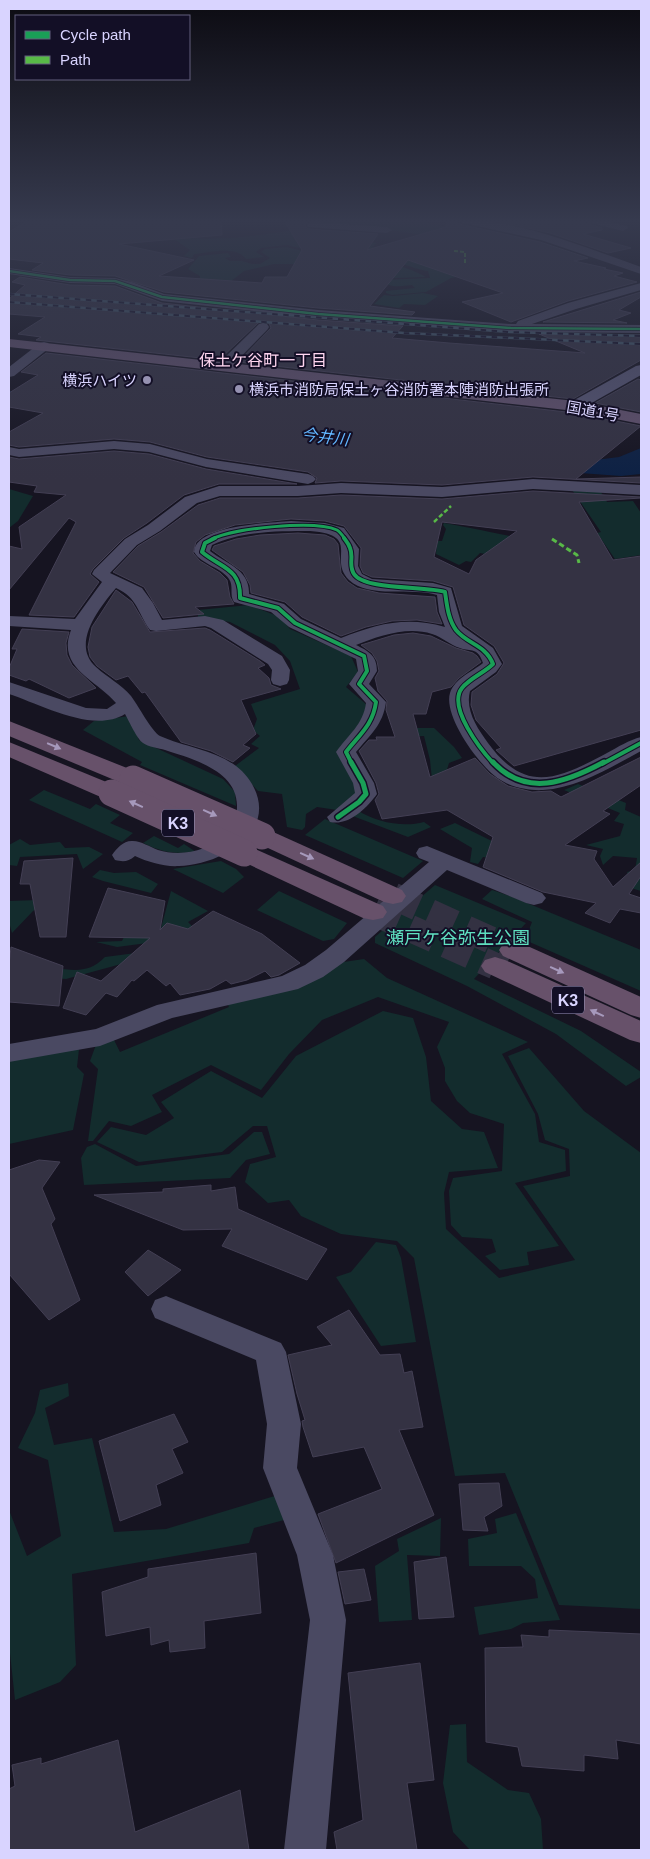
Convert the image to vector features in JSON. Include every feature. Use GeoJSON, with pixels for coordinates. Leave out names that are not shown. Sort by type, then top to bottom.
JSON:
{"type":"FeatureCollection","features":[{"type":"Feature","properties":{"kind":"highway","name":"国道1号"},"geometry":{"type":"LineString","coordinates":[[9,342],[223,368],[576,406],[641,419]]}},
{"type":"Feature","properties":{"kind":"highway","name":"K3"},"geometry":{"type":"LineString","coordinates":[[9,728],[133,779],[373,912]]}},
{"type":"Feature","properties":{"kind":"highway","name":"K3"},"geometry":{"type":"LineString","coordinates":[[9,749],[112,793],[393,896]]}},
{"type":"Feature","properties":{"kind":"highway","name":"K3"},"geometry":{"type":"LineString","coordinates":[[641,1008],[504,958],[641,1033]]}},
{"type":"Feature","properties":{"kind":"main road"},"geometry":{"type":"LineString","coordinates":[[576,406],[641,369]]}},
{"type":"Feature","properties":{"kind":"street"},"geometry":{"type":"LineString","coordinates":[[244,306],[318,314],[512,328],[641,329]]}},
{"type":"Feature","properties":{"kind":"street"},"geometry":{"type":"LineString","coordinates":[[512,328],[573,306]]}},
{"type":"Feature","properties":{"kind":"street"},"geometry":{"type":"LineString","coordinates":[[223,368],[263,327]]}},
{"type":"Feature","properties":{"kind":"street"},"geometry":{"type":"LineString","coordinates":[[9,372],[44,346]]}},
{"type":"Feature","properties":{"kind":"street"},"geometry":{"type":"LineString","coordinates":[[9,451],[19,453],[114,445],[150,448],[206,463],[358,488]]}},
{"type":"Feature","properties":{"kind":"street"},"geometry":{"type":"LineString","coordinates":[[280,680],[281,670],[275,660],[217,624],[205,621],[156,626],[140,594],[127,585],[112,581],[100,574],[131,542],[154,528],[191,500],[219,491],[358,488],[442,492],[533,484],[641,490]]}},
{"type":"Feature","properties":{"kind":"street"},"geometry":{"type":"LineString","coordinates":[[338,817],[359,802],[366,794],[360,774],[349,762],[346,752],[351,744],[366,732],[376,712],[376,702],[359,684],[367,675],[369,665],[364,656],[295,623],[289,614],[276,607],[240,598],[242,588],[239,579],[222,564],[206,557],[202,552],[205,542],[216,537],[249,530],[288,527],[336,530],[350,549],[348,563],[354,576],[362,582],[371,585],[431,587],[445,592],[451,623],[458,633],[485,650],[492,658],[493,664],[487,672],[467,684],[460,691],[458,701],[468,729],[491,761],[506,775],[523,782],[542,784],[561,781],[641,743]]}},
{"type":"Feature","properties":{"kind":"street"},"geometry":{"type":"LineString","coordinates":[[112,581],[88,611],[81,625],[77,644],[78,656],[86,669],[113,688],[128,704],[150,739],[193,754],[219,766],[237,778],[245,789],[248,801],[245,822],[239,834],[228,843],[208,854],[186,860],[165,859],[132,847],[123,855]]}},
{"type":"Feature","properties":{"kind":"street"},"geometry":{"type":"LineString","coordinates":[[11,625],[81,625]]}},
{"type":"Feature","properties":{"kind":"street"},"geometry":{"type":"LineString","coordinates":[[342,644],[388,629],[424,627],[436,629],[467,645],[485,650]]}},
{"type":"Feature","properties":{"kind":"street"},"geometry":{"type":"LineString","coordinates":[[9,688],[73,711],[97,715],[112,713],[128,704]]}},
{"type":"Feature","properties":{"kind":"street"},"geometry":{"type":"LineString","coordinates":[[9,1053],[100,1037],[166,1011],[289,983],[314,971],[335,956],[436,857],[534,898]]}},
{"type":"Feature","properties":{"kind":"street"},"geometry":{"type":"LineString","coordinates":[[166,1309],[270,1352],[284,1424],[280,1468],[315,1554],[328,1620],[305,1850]]}},
{"type":"Feature","properties":{"kind":"green space"},"geometry":{"type":"Polygon","coordinates":[[[385,306],[402,306],[399,308],[385,306]]]}},
{"type":"Feature","properties":{"kind":"green space"},"geometry":{"type":"Polygon","coordinates":[[[570,487],[599,489],[607,502],[633,501],[641,513],[641,555],[615,559],[597,533],[601,532],[570,487]]]}},
{"type":"Feature","properties":{"kind":"green space"},"geometry":{"type":"Polygon","coordinates":[[[9,489],[33,496],[18,521],[9,528],[9,489]]]}},
{"type":"Feature","properties":{"kind":"green space"},"geometry":{"type":"Polygon","coordinates":[[[444,523],[580,553],[607,562],[628,572],[641,582],[480,553],[471,562],[466,561],[459,565],[436,554],[437,541],[442,541],[446,529],[443,525],[444,523]]]}},
{"type":"Feature","properties":{"kind":"green space"},"geometry":{"type":"Polygon","coordinates":[[[249,605],[280,617],[290,629],[351,656],[358,672],[346,687],[367,705],[367,720],[351,737],[360,793],[337,810],[317,807],[306,814],[305,827],[302,830],[287,827],[282,794],[258,791],[235,766],[259,748],[251,744],[260,736],[253,730],[257,719],[251,704],[300,689],[290,661],[275,645],[230,622],[198,617],[198,610],[249,605]]]}},
{"type":"Feature","properties":{"kind":"green space"},"geometry":{"type":"Polygon","coordinates":[[[129,716],[139,740],[223,779],[235,792],[236,806],[140,765],[142,762],[83,730],[94,721],[129,716]]]}},
{"type":"Feature","properties":{"kind":"green space"},"geometry":{"type":"Polygon","coordinates":[[[410,728],[434,728],[454,747],[462,758],[449,763],[445,776],[432,780],[430,760],[424,736],[400,737],[410,728]]]}},
{"type":"Feature","properties":{"kind":"green space"},"geometry":{"type":"Polygon","coordinates":[[[578,784],[626,803],[625,810],[641,817],[641,891],[631,888],[627,872],[635,870],[637,858],[613,856],[603,865],[600,856],[603,849],[586,845],[620,836],[624,824],[614,821],[620,813],[564,790],[578,784]]]}},
{"type":"Feature","properties":{"kind":"green space"},"geometry":{"type":"Polygon","coordinates":[[[44,790],[90,809],[96,804],[120,815],[110,823],[133,833],[122,842],[29,800],[44,790]]]}},
{"type":"Feature","properties":{"kind":"green space"},"geometry":{"type":"Polygon","coordinates":[[[357,810],[381,821],[399,824],[424,822],[431,827],[408,837],[350,815],[357,810]]]}},
{"type":"Feature","properties":{"kind":"green space"},"geometry":{"type":"Polygon","coordinates":[[[325,819],[423,861],[403,878],[305,835],[325,819]]]}},
{"type":"Feature","properties":{"kind":"green space"},"geometry":{"type":"Polygon","coordinates":[[[455,823],[494,842],[563,869],[483,857],[478,864],[470,862],[472,848],[440,829],[455,823]]]}},
{"type":"Feature","properties":{"kind":"green space"},"geometry":{"type":"Polygon","coordinates":[[[154,836],[178,848],[184,844],[196,852],[169,852],[143,843],[154,836]]]}},
{"type":"Feature","properties":{"kind":"green space"},"geometry":{"type":"Polygon","coordinates":[[[20,839],[30,845],[60,842],[65,848],[89,847],[103,854],[83,869],[77,854],[20,857],[17,866],[9,865],[9,845],[20,839]]]}},
{"type":"Feature","properties":{"kind":"green space"},"geometry":{"type":"Polygon","coordinates":[[[221,861],[236,869],[244,877],[223,893],[173,869],[221,861]]]}},
{"type":"Feature","properties":{"kind":"green space"},"geometry":{"type":"Polygon","coordinates":[[[100,870],[114,873],[136,872],[158,884],[151,893],[92,877],[100,870]]]}},
{"type":"Feature","properties":{"kind":"green space","name":"瀬戸ケ谷弥生公園"},"geometry":{"type":"Polygon","coordinates":[[[435,885],[526,923],[474,979],[581,1031],[641,1072],[641,1077],[626,1086],[556,1034],[467,986],[375,943],[375,937],[435,885]]]}},
{"type":"Feature","properties":{"kind":"green space"},"geometry":{"type":"Polygon","coordinates":[[[492,890],[641,950],[641,991],[525,940],[532,922],[482,899],[492,890]]]}},
{"type":"Feature","properties":{"kind":"green space"},"geometry":{"type":"Polygon","coordinates":[[[171,891],[208,911],[188,922],[195,929],[178,939],[117,947],[96,942],[122,941],[125,935],[152,937],[161,928],[171,891]]]}},
{"type":"Feature","properties":{"kind":"green space"},"geometry":{"type":"Polygon","coordinates":[[[279,891],[347,923],[334,939],[323,941],[257,910],[279,891]]]}},
{"type":"Feature","properties":{"kind":"green space"},"geometry":{"type":"Polygon","coordinates":[[[39,900],[39,907],[12,933],[9,922],[9,901],[39,900]]]}},
{"type":"Feature","properties":{"kind":"green space"},"geometry":{"type":"Polygon","coordinates":[[[159,950],[158,954],[66,979],[29,976],[42,970],[90,968],[105,957],[159,950]]]}},
{"type":"Feature","properties":{"kind":"green space"},"geometry":{"type":"Polygon","coordinates":[[[364,959],[387,978],[528,1042],[502,1054],[535,1114],[539,1142],[565,1150],[566,1171],[515,1183],[559,1246],[527,1252],[529,1265],[500,1270],[485,1256],[496,1252],[492,1239],[462,1237],[451,1225],[449,1191],[453,1178],[502,1171],[504,1124],[470,1113],[457,1101],[445,1081],[445,1068],[437,1047],[449,1022],[378,997],[322,1020],[289,1054],[261,1090],[211,1065],[152,1095],[162,1112],[131,1126],[109,1121],[93,1141],[88,1141],[98,1069],[90,1061],[97,1042],[113,1038],[120,1052],[229,1007],[226,1001],[330,964],[364,959]]]}},
{"type":"Feature","properties":{"kind":"green space"},"geometry":{"type":"Polygon","coordinates":[[[383,1011],[413,1018],[426,1057],[431,1101],[462,1129],[484,1132],[498,1168],[449,1172],[444,1193],[446,1229],[499,1278],[575,1260],[523,1186],[570,1176],[569,1149],[545,1140],[538,1114],[508,1056],[529,1048],[584,1111],[641,1153],[641,1609],[559,1605],[505,1473],[455,1476],[414,1258],[397,1241],[341,1234],[301,1216],[289,1200],[268,1203],[245,1182],[250,1164],[276,1157],[267,1126],[253,1126],[222,1152],[139,1162],[97,1142],[111,1127],[146,1135],[174,1118],[161,1102],[211,1071],[262,1098],[296,1056],[383,1011]]]}},
{"type":"Feature","properties":{"kind":"green space"},"geometry":{"type":"Polygon","coordinates":[[[79,1049],[77,1067],[84,1074],[73,1130],[9,1144],[9,1059],[79,1049]]]}},
{"type":"Feature","properties":{"kind":"green space"},"geometry":{"type":"Polygon","coordinates":[[[254,1132],[262,1132],[270,1154],[246,1160],[230,1178],[84,1185],[81,1158],[87,1147],[95,1144],[136,1166],[229,1154],[254,1132]]]}},
{"type":"Feature","properties":{"kind":"green space"},"geometry":{"type":"Polygon","coordinates":[[[376,1242],[396,1245],[401,1258],[416,1342],[381,1346],[336,1277],[351,1272],[376,1242]]]}},
{"type":"Feature","properties":{"kind":"green space"},"geometry":{"type":"Polygon","coordinates":[[[68,1383],[69,1396],[45,1408],[54,1445],[92,1438],[114,1532],[166,1529],[278,1495],[288,1519],[254,1528],[249,1543],[72,1574],[76,1665],[60,1682],[15,1700],[9,1644],[9,1510],[27,1556],[61,1536],[48,1460],[18,1448],[35,1413],[40,1390],[68,1383]]]}},
{"type":"Feature","properties":{"kind":"green space"},"geometry":{"type":"Polygon","coordinates":[[[516,1513],[560,1620],[523,1623],[511,1629],[479,1635],[474,1607],[538,1598],[535,1579],[521,1566],[469,1566],[468,1539],[497,1533],[495,1519],[516,1513]]]}},
{"type":"Feature","properties":{"kind":"green space"},"geometry":{"type":"Polygon","coordinates":[[[441,1518],[440,1556],[407,1555],[412,1620],[379,1622],[375,1566],[399,1551],[397,1539],[441,1518]]]}},
{"type":"Feature","properties":{"kind":"green space"},"geometry":{"type":"Polygon","coordinates":[[[466,1724],[467,1762],[508,1790],[529,1793],[541,1819],[543,1850],[470,1850],[453,1832],[443,1783],[450,1725],[466,1724]]]}},
{"type":"Feature","properties":{"kind":"water","name":"今井川"},"geometry":{"type":"Polygon","coordinates":[[[9,391],[587,461],[619,457],[641,448],[641,474],[621,476],[497,467],[450,456],[9,399],[9,391]]]}},
{"type":"Feature","properties":{"kind":"building"},"geometry":{"type":"Polygon","coordinates":[[[9,306],[187,306],[318,320],[403,326],[392,338],[585,353],[539,334],[641,335],[641,360],[573,399],[238,362],[271,328],[269,323],[263,321],[258,323],[219,360],[36,340],[41,337],[18,334],[45,317],[9,314],[9,306]]]}},
{"type":"Feature","properties":{"kind":"building"},"geometry":{"type":"Polygon","coordinates":[[[296,306],[370,306],[415,312],[412,315],[296,306]]]}},
{"type":"Feature","properties":{"kind":"building"},"geometry":{"type":"Polygon","coordinates":[[[471,306],[555,306],[511,322],[471,306]]]}},
{"type":"Feature","properties":{"kind":"building"},"geometry":{"type":"Polygon","coordinates":[[[596,306],[626,306],[619,310],[631,313],[613,320],[627,323],[543,322],[596,306]]]}},
{"type":"Feature","properties":{"kind":"building"},"geometry":{"type":"Polygon","coordinates":[[[46,353],[575,413],[641,426],[576,479],[641,477],[641,483],[533,477],[442,485],[341,481],[315,483],[317,478],[308,472],[207,457],[150,442],[114,439],[19,447],[9,445],[9,432],[43,413],[9,407],[9,393],[38,375],[21,372],[46,353]]]}},
{"type":"Feature","properties":{"kind":"building"},"geometry":{"type":"Polygon","coordinates":[[[638,379],[641,380],[641,412],[595,403],[638,379]]]}},
{"type":"Feature","properties":{"kind":"building"},"geometry":{"type":"Polygon","coordinates":[[[114,451],[149,454],[206,469],[297,484],[219,484],[184,495],[124,538],[93,569],[90,574],[99,582],[74,617],[29,615],[76,522],[69,518],[9,590],[9,546],[22,549],[19,527],[66,495],[34,492],[37,486],[9,482],[9,457],[19,459],[114,451]]]}},
{"type":"Feature","properties":{"kind":"building"},"geometry":{"type":"Polygon","coordinates":[[[533,491],[641,497],[579,502],[613,560],[641,556],[641,730],[514,766],[496,750],[501,748],[476,720],[471,705],[472,692],[497,674],[504,663],[494,646],[464,625],[453,587],[433,581],[372,577],[363,573],[360,566],[361,548],[344,526],[325,521],[291,519],[235,525],[205,535],[196,542],[193,553],[200,561],[220,573],[227,580],[230,597],[234,604],[195,607],[204,614],[163,618],[144,587],[113,572],[138,546],[198,505],[220,498],[298,498],[341,495],[442,499],[533,491]],[[442,522],[434,557],[469,574],[476,560],[517,531],[442,522]]]}},
{"type":"Feature","properties":{"kind":"building"},"geometry":{"type":"Polygon","coordinates":[[[298,533],[325,535],[334,539],[338,544],[341,573],[348,582],[357,588],[379,593],[435,597],[437,612],[442,624],[417,620],[392,621],[366,627],[341,636],[302,617],[285,602],[251,593],[250,585],[243,572],[212,550],[214,546],[236,539],[260,535],[298,533]]]}},
{"type":"Feature","properties":{"kind":"building"},"geometry":{"type":"Polygon","coordinates":[[[116,590],[132,602],[150,632],[205,628],[265,665],[258,668],[269,678],[271,685],[281,689],[241,700],[256,734],[243,745],[250,748],[233,762],[211,751],[181,742],[145,692],[142,693],[128,676],[116,680],[97,666],[90,657],[88,647],[92,627],[116,590]]]}},
{"type":"Feature","properties":{"kind":"building"},"geometry":{"type":"Polygon","coordinates":[[[22,629],[69,632],[66,643],[67,655],[72,665],[96,688],[69,698],[29,679],[26,681],[9,675],[9,668],[17,649],[12,649],[22,629]]]}},
{"type":"Feature","properties":{"kind":"building"},"geometry":{"type":"Polygon","coordinates":[[[413,633],[431,636],[456,648],[473,653],[481,662],[459,678],[451,687],[432,692],[426,714],[413,714],[430,777],[475,758],[490,774],[508,786],[532,792],[551,791],[561,797],[641,757],[641,785],[603,811],[610,814],[565,845],[597,851],[594,859],[613,887],[641,862],[641,876],[629,894],[641,898],[641,913],[620,909],[610,923],[585,913],[596,903],[543,892],[483,867],[493,837],[447,810],[382,819],[375,800],[379,794],[376,783],[359,751],[369,740],[377,740],[376,737],[395,737],[386,710],[387,701],[378,691],[375,678],[379,671],[377,661],[372,653],[361,645],[394,635],[413,633]]]}},
{"type":"Feature","properties":{"kind":"building"},"geometry":{"type":"Polygon","coordinates":[[[73,858],[66,937],[40,937],[30,884],[20,884],[24,861],[73,858]]]}},
{"type":"Feature","properties":{"kind":"building"},"geometry":{"type":"Polygon","coordinates":[[[108,888],[165,901],[160,930],[167,923],[188,929],[213,911],[262,934],[300,963],[279,975],[271,977],[265,971],[247,980],[231,984],[226,980],[210,989],[180,995],[170,983],[166,986],[147,970],[134,981],[132,980],[117,997],[106,993],[86,1015],[63,1008],[77,972],[101,981],[150,938],[89,937],[108,888]]]}},
{"type":"Feature","properties":{"kind":"building"},"geometry":{"type":"Polygon","coordinates":[[[11,947],[63,966],[59,1006],[9,1002],[11,947]]]}},
{"type":"Feature","properties":{"kind":"building"},"geometry":{"type":"Polygon","coordinates":[[[39,1160],[60,1162],[42,1188],[55,1219],[51,1224],[80,1300],[49,1320],[9,1274],[9,1170],[39,1160]]]}},
{"type":"Feature","properties":{"kind":"building"},"geometry":{"type":"Polygon","coordinates":[[[211,1185],[211,1191],[235,1187],[238,1209],[327,1249],[307,1280],[222,1246],[232,1229],[183,1230],[94,1195],[163,1192],[163,1189],[211,1185]]]}},
{"type":"Feature","properties":{"kind":"building"},"geometry":{"type":"Polygon","coordinates":[[[148,1250],[181,1270],[148,1296],[125,1272],[148,1250]]]}},
{"type":"Feature","properties":{"kind":"building"},"geometry":{"type":"Polygon","coordinates":[[[349,1310],[380,1355],[400,1354],[404,1373],[412,1371],[423,1427],[399,1430],[434,1515],[336,1563],[318,1514],[382,1489],[364,1447],[313,1457],[303,1427],[302,1421],[305,1420],[288,1355],[332,1345],[317,1327],[349,1310]]]}},
{"type":"Feature","properties":{"kind":"building"},"geometry":{"type":"Polygon","coordinates":[[[174,1414],[188,1442],[172,1449],[183,1473],[156,1485],[161,1505],[120,1521],[99,1441],[174,1414]]]}},
{"type":"Feature","properties":{"kind":"building"},"geometry":{"type":"Polygon","coordinates":[[[499,1483],[502,1506],[484,1517],[488,1531],[463,1530],[459,1484],[499,1483]]]}},
{"type":"Feature","properties":{"kind":"building"},"geometry":{"type":"Polygon","coordinates":[[[256,1553],[261,1613],[204,1621],[205,1648],[170,1652],[169,1640],[151,1645],[150,1627],[106,1636],[102,1592],[148,1577],[148,1569],[256,1553]]]}},
{"type":"Feature","properties":{"kind":"building"},"geometry":{"type":"Polygon","coordinates":[[[446,1557],[454,1617],[419,1619],[414,1562],[446,1557]]]}},
{"type":"Feature","properties":{"kind":"building"},"geometry":{"type":"Polygon","coordinates":[[[364,1569],[371,1600],[345,1604],[338,1572],[364,1569]]]}},
{"type":"Feature","properties":{"kind":"building"},"geometry":{"type":"Polygon","coordinates":[[[549,1630],[641,1634],[641,1744],[616,1740],[618,1759],[584,1755],[584,1771],[522,1766],[518,1747],[486,1742],[485,1648],[523,1647],[521,1635],[549,1637],[549,1630]]]}},
{"type":"Feature","properties":{"kind":"building"},"geometry":{"type":"Polygon","coordinates":[[[420,1663],[434,1780],[407,1783],[417,1850],[337,1850],[334,1832],[363,1820],[348,1673],[420,1663]]]}},
{"type":"Feature","properties":{"kind":"building"},"geometry":{"type":"Polygon","coordinates":[[[118,1740],[135,1832],[240,1790],[249,1850],[9,1850],[9,1789],[15,1786],[12,1765],[41,1758],[41,1764],[118,1740]]]}},
{"type":"Feature","properties":{"kind":"tunnel"},"geometry":{"type":"LineString","coordinates":[[393,896],[513,950]]}},
{"type":"Feature","properties":{"kind":"tunnel"},"geometry":{"type":"LineString","coordinates":[[373,912],[495,966]]}},
{"type":"Feature","properties":{"kind":"railway"},"geometry":{"type":"LineString","coordinates":[[57,306],[404,333],[641,344]]}},
{"type":"Feature","properties":{"kind":"railway"},"geometry":{"type":"LineString","coordinates":[[164,306],[509,332],[641,336]]}},
{"type":"Feature","properties":{"kind":"marked path"},"geometry":{"type":"LineString","coordinates":[[434,522],[451,506]]}},
{"type":"Feature","properties":{"kind":"marked path"},"geometry":{"type":"LineString","coordinates":[[552,539],[577,555],[579,563]]}},
{"type":"Feature","properties":{"kind":"cycle path"},"geometry":{"type":"LineString","coordinates":[[242,306],[318,314],[511,328],[641,329]]}},
{"type":"Feature","properties":{"kind":"cycle path"},"geometry":{"type":"LineString","coordinates":[[338,817],[359,802],[366,794],[361,777],[346,752],[366,730],[373,719],[375,711],[376,702],[359,684],[367,671],[366,660],[364,656],[295,623],[278,608],[240,598],[240,588],[234,574],[208,558],[202,552],[202,547],[205,543],[216,537],[270,527],[325,527],[336,530],[343,536],[351,549],[350,566],[356,577],[367,583],[382,586],[433,588],[445,592],[448,612],[453,626],[460,635],[487,652],[493,664],[467,683],[460,691],[458,700],[460,711],[482,749],[499,769],[510,777],[543,784],[568,779],[594,768],[641,743]]}},
{"type":"Feature","properties":{"kind":"place","name":"横浜ハイツ"},"geometry":{"type":"Point","coordinates":[147,380]}},
{"type":"Feature","properties":{"kind":"place","name":"横浜市消防局保土ヶ谷消防署本陣消防出張所"},"geometry":{"type":"Point","coordinates":[239,389]}},
{"type":"Feature","properties":{"kind":"district","name":"保土ケ谷町一丁目"},"geometry":{"type":"Point","coordinates":[263,360]}}]}
